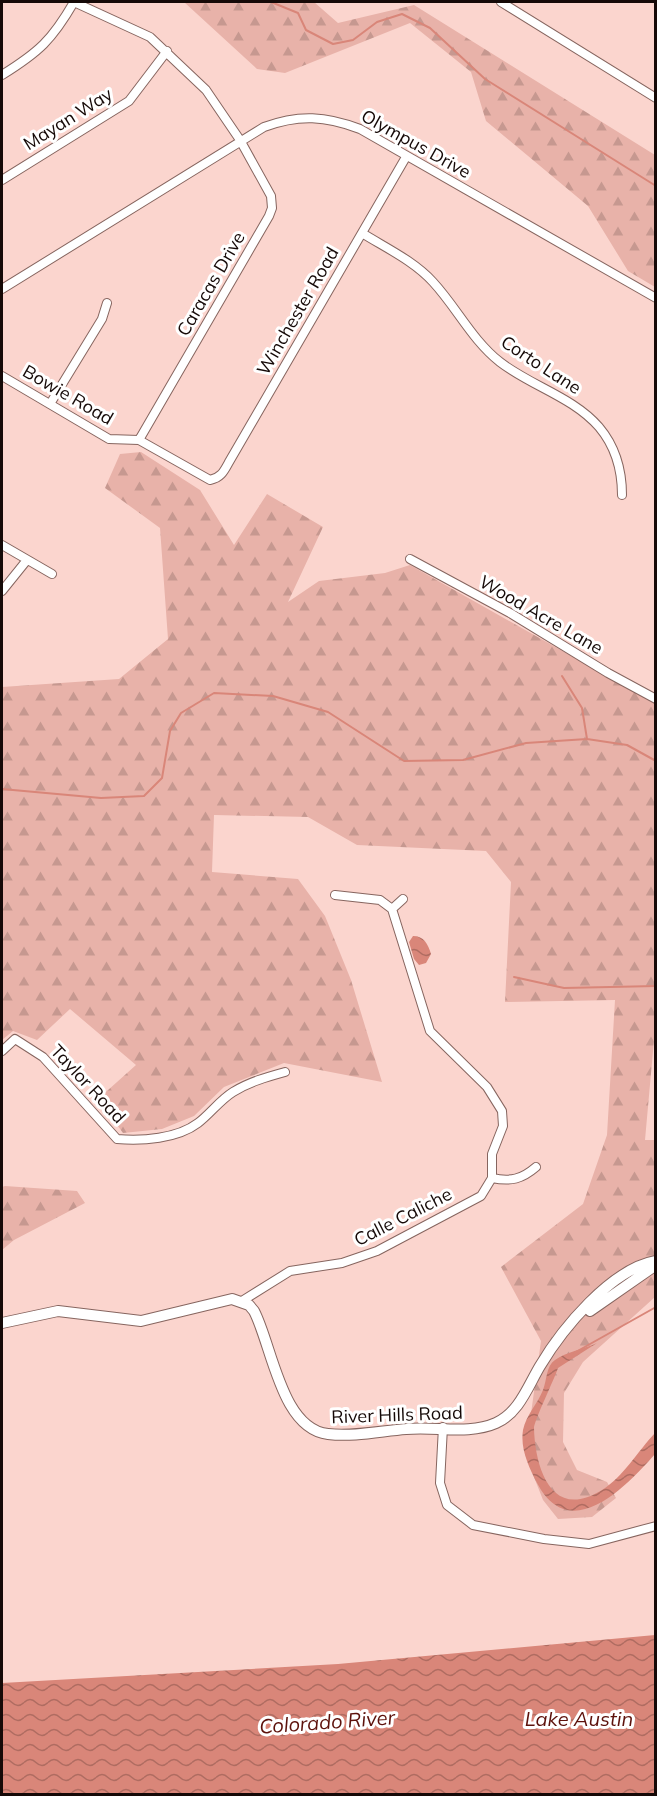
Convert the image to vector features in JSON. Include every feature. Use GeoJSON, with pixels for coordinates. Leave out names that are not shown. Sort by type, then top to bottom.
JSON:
{"type":"FeatureCollection","features":[{"type":"Feature","properties":{"kind":"street"},"geometry":{"type":"LineString","coordinates":[[2,75],[41,49],[57,32],[74,2],[150,37],[167,51],[206,90],[240,140]]}},
{"type":"Feature","properties":{"kind":"street"},"geometry":{"type":"LineString","coordinates":[[501,2],[656,98]]}},
{"type":"Feature","properties":{"kind":"street","name":"Mayan Way"},"geometry":{"type":"LineString","coordinates":[[2,180],[129,101],[167,51]]}},
{"type":"Feature","properties":{"kind":"street","name":"Olympus Drive"},"geometry":{"type":"LineString","coordinates":[[2,289],[264,127],[286,119],[325,118],[360,129],[656,298]]}},
{"type":"Feature","properties":{"kind":"street","name":"Caracas Drive"},"geometry":{"type":"LineString","coordinates":[[139,441],[272,208],[271,196],[240,140]]}},
{"type":"Feature","properties":{"kind":"street","name":"Winchester Road"},"geometry":{"type":"LineString","coordinates":[[215,479],[221,476],[406,157]]}},
{"type":"Feature","properties":{"kind":"street","name":"Corto Lane"},"geometry":{"type":"LineString","coordinates":[[362,233],[428,277],[471,333],[501,363],[577,408],[598,426],[615,454],[621,472],[622,495]]}},
{"type":"Feature","properties":{"kind":"street"},"geometry":{"type":"LineString","coordinates":[[51,404],[102,319],[107,303]]}},
{"type":"Feature","properties":{"kind":"street","name":"Bowie Road"},"geometry":{"type":"LineString","coordinates":[[2,376],[109,439],[139,441],[210,480],[215,479]]}},
{"type":"Feature","properties":{"kind":"street"},"geometry":{"type":"LineString","coordinates":[[2,545],[52,574]]}},
{"type":"Feature","properties":{"kind":"street","name":"Wood Acre Lane"},"geometry":{"type":"LineString","coordinates":[[410,558],[510,613],[608,673],[656,699]]}},
{"type":"Feature","properties":{"kind":"street"},"geometry":{"type":"LineString","coordinates":[[2,591],[27,560]]}},
{"type":"Feature","properties":{"kind":"street"},"geometry":{"type":"LineString","coordinates":[[335,895],[380,900],[392,909],[430,1031],[487,1087],[502,1112],[503,1126],[492,1154],[492,1178],[518,1179],[536,1167]]}},
{"type":"Feature","properties":{"kind":"street"},"geometry":{"type":"LineString","coordinates":[[392,909],[403,899]]}},
{"type":"Feature","properties":{"kind":"street","name":"Taylor Road"},"geometry":{"type":"LineString","coordinates":[[2,1052],[15,1039],[43,1057],[117,1139],[136,1140],[171,1135],[196,1125],[231,1093],[261,1078],[285,1072]]}},
{"type":"Feature","properties":{"kind":"street","name":"Calle Caliche"},"geometry":{"type":"LineString","coordinates":[[242,1301],[290,1271],[342,1263],[377,1251],[481,1196],[492,1178]]}},
{"type":"Feature","properties":{"kind":"street","name":"River Hills Road"},"geometry":{"type":"LineString","coordinates":[[242,1301],[249,1305],[258,1318],[287,1398],[298,1415],[316,1431],[342,1435],[443,1427],[484,1427],[498,1422],[521,1401],[552,1347],[575,1321],[656,1263]]}},
{"type":"Feature","properties":{"kind":"street"},"geometry":{"type":"LineString","coordinates":[[2,1323],[70,1311],[118,1320],[141,1321],[175,1315],[226,1299],[242,1301]]}},
{"type":"Feature","properties":{"kind":"street"},"geometry":{"type":"LineString","coordinates":[[443,1427],[440,1483],[447,1505],[473,1525],[544,1539],[589,1544],[656,1526]]}},
{"type":"Feature","properties":{"kind":"green space"},"geometry":{"type":"Polygon","coordinates":[[[184,2],[314,2],[338,23],[414,5],[655,155],[655,287],[628,271],[588,206],[486,121],[471,72],[410,23],[285,73],[257,69],[184,2]]]}},
{"type":"Feature","properties":{"kind":"green space"},"geometry":{"type":"Polygon","coordinates":[[[141,452],[200,490],[234,545],[267,494],[323,527],[288,602],[319,581],[385,573],[410,565],[653,702],[655,699],[656,1018],[645,1140],[655,1140],[655,1297],[583,1362],[564,1393],[563,1442],[577,1470],[607,1482],[616,1498],[592,1517],[558,1519],[543,1500],[532,1472],[529,1428],[541,1341],[501,1267],[583,1204],[607,1135],[615,1000],[505,1002],[511,882],[486,851],[357,845],[308,817],[214,815],[212,872],[298,879],[325,916],[351,980],[382,1082],[284,1063],[224,1087],[194,1116],[162,1129],[123,1133],[98,1099],[136,1065],[70,1009],[37,1040],[13,1031],[2,1040],[2,687],[119,679],[168,639],[160,528],[105,488],[120,454],[141,452]]]}},
{"type":"Feature","properties":{"kind":"green space"},"geometry":{"type":"Polygon","coordinates":[[[2,1187],[77,1191],[85,1203],[14,1240],[2,1250],[2,1187]]]}},
{"type":"Feature","properties":{"kind":"water"},"geometry":{"type":"Polygon","coordinates":[[[413,936],[423,939],[428,947],[431,954],[426,963],[419,965],[414,959],[409,942],[413,936]]]}},
{"type":"Feature","properties":{"kind":"water"},"geometry":{"type":"Polygon","coordinates":[[[597,1343],[558,1368],[535,1424],[538,1459],[549,1486],[558,1495],[570,1499],[584,1498],[610,1485],[655,1433],[655,1454],[629,1481],[598,1504],[581,1510],[565,1510],[550,1501],[537,1483],[524,1451],[523,1430],[543,1390],[548,1369],[552,1363],[564,1355],[597,1343]]]}},
{"type":"Feature","properties":{"kind":"water","name":"Lake Austin"},"geometry":{"type":"Polygon","coordinates":[[[655,1635],[655,1794],[2,1794],[2,1683],[338,1664],[655,1635]]]}},
{"type":"Feature","properties":{"kind":"waterway"},"geometry":{"type":"LineString","coordinates":[[271,2],[298,13],[306,30],[333,44],[353,40],[377,22],[402,14],[430,28],[485,79],[656,186]]}},
{"type":"Feature","properties":{"kind":"waterway"},"geometry":{"type":"LineString","coordinates":[[562,676],[582,708],[587,739]]}},
{"type":"Feature","properties":{"kind":"waterway"},"geometry":{"type":"LineString","coordinates":[[2,789],[101,798],[144,796],[162,778],[170,731],[181,713],[214,693],[273,696],[328,712],[404,761],[463,760],[526,743],[587,739],[627,745],[656,761]]}},
{"type":"Feature","properties":{"kind":"waterway"},"geometry":{"type":"LineString","coordinates":[[514,977],[564,988],[656,986]]}},
{"type":"Feature","properties":{"kind":"waterway"},"geometry":{"type":"LineString","coordinates":[[574,1353],[656,1307]]}},
{"type":"Feature","properties":{"kind":"water label","name":"Colorado River"},"geometry":{"type":"Point","coordinates":[327,1722]}}]}
